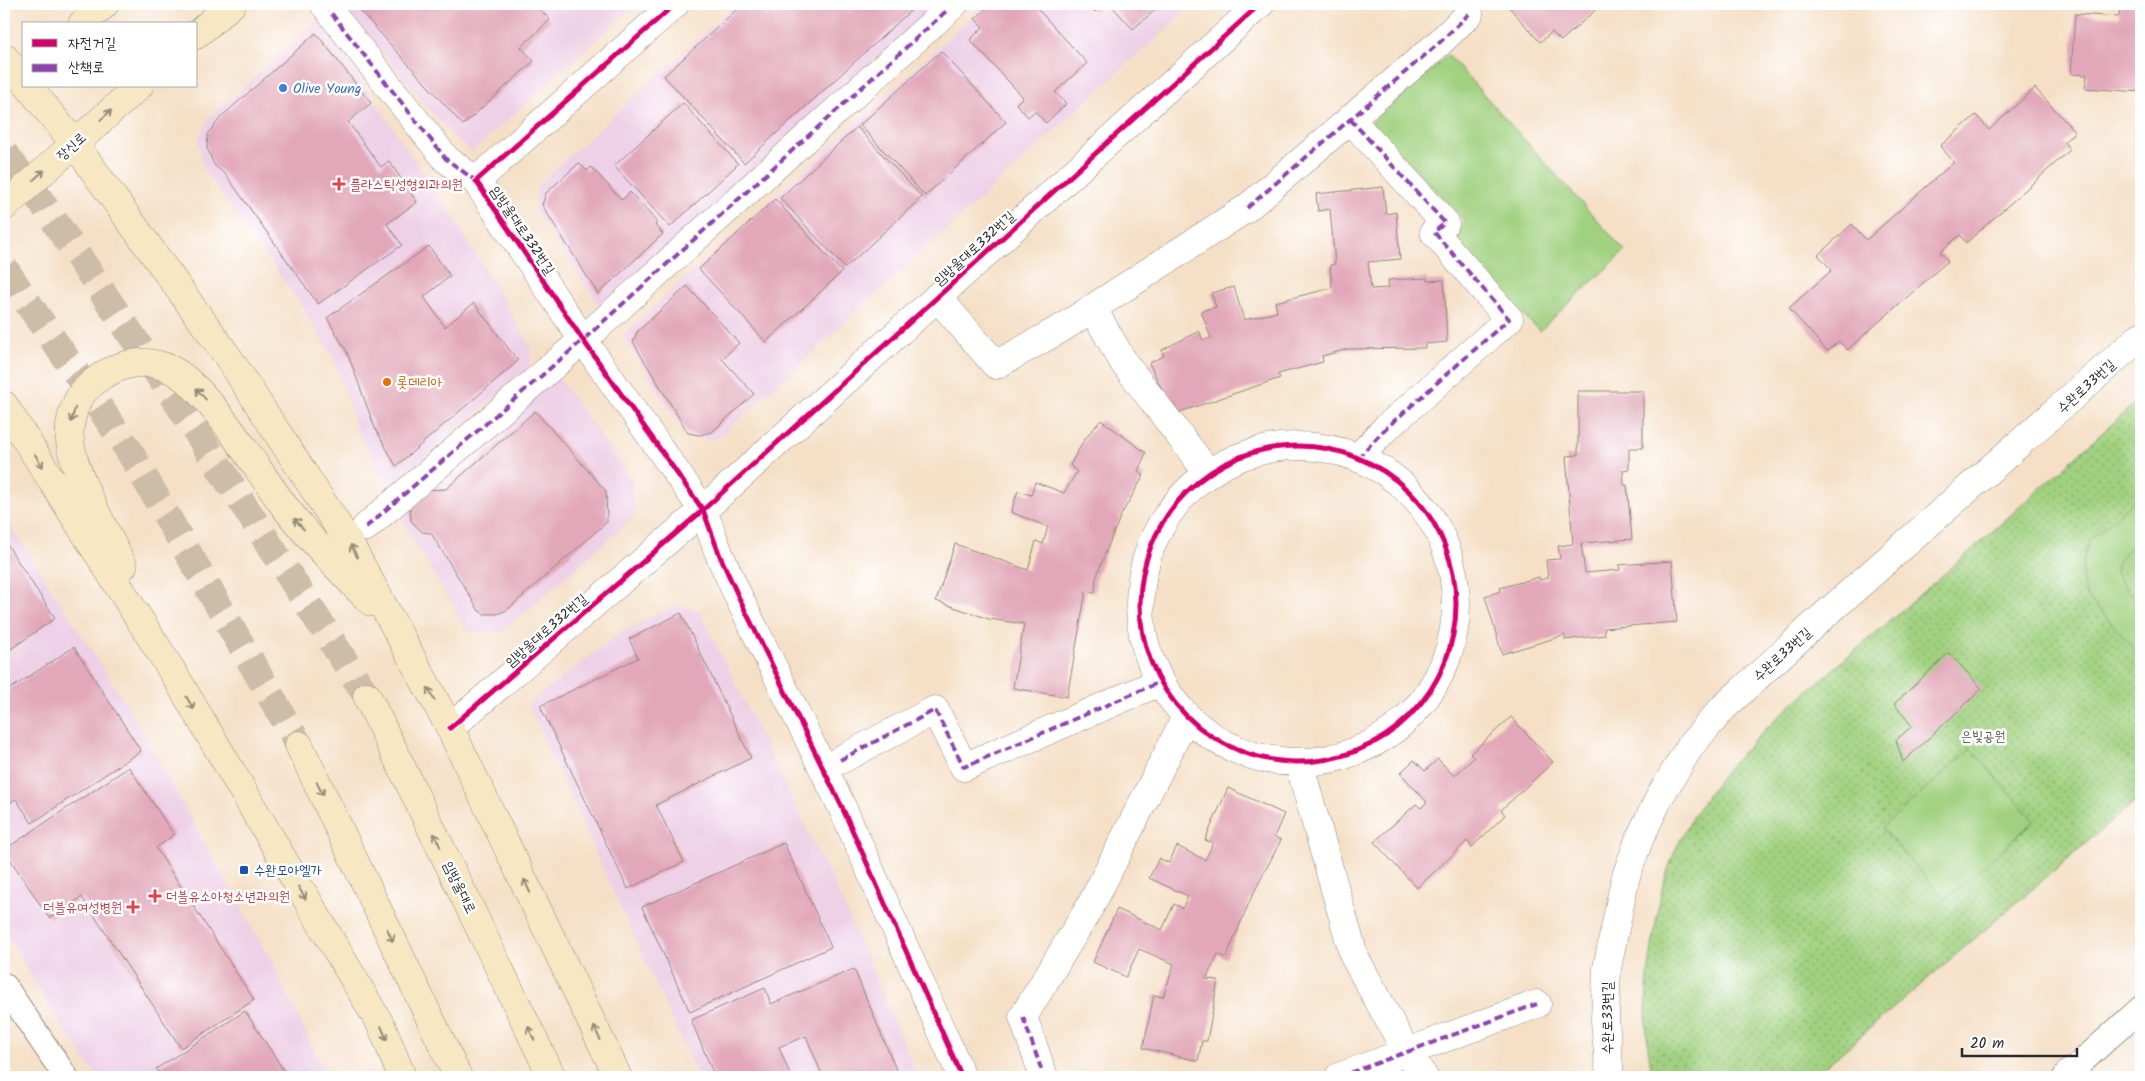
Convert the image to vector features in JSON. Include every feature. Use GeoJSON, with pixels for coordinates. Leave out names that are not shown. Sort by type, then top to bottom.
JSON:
{"type":"FeatureCollection","features":[{"type":"Feature","properties":{"kind":"main road"},"geometry":{"type":"LineString","coordinates":[[84,22],[105,4]]}},
{"type":"Feature","properties":{"kind":"main road"},"geometry":{"type":"LineString","coordinates":[[198,33],[232,4]]}},
{"type":"Feature","properties":{"kind":"main road"},"geometry":{"type":"LineString","coordinates":[[4,57],[20,83]]}},
{"type":"Feature","properties":{"kind":"main road"},"geometry":{"type":"LineString","coordinates":[[24,88],[74,143],[228,357],[349,543],[450,728],[618,1077]]}},
{"type":"Feature","properties":{"kind":"main road","name":"장신로"},"geometry":{"type":"LineString","coordinates":[[4,207],[137,88]]}},
{"type":"Feature","properties":{"kind":"main road"},"geometry":{"type":"LineString","coordinates":[[174,674],[74,463],[69,439],[72,415],[82,393],[99,376],[121,365],[154,364],[169,368],[190,381],[286,509],[333,563],[392,623]]}},
{"type":"Feature","properties":{"kind":"main road"},"geometry":{"type":"LineString","coordinates":[[4,405],[174,674],[382,1027],[402,1077]]}},
{"type":"Feature","properties":{"kind":"main road","name":"임방울대로"},"geometry":{"type":"LineString","coordinates":[[367,696],[552,1077]]}},
{"type":"Feature","properties":{"kind":"main road"},"geometry":{"type":"LineString","coordinates":[[299,745],[458,1077]]}},
{"type":"Feature","properties":{"kind":"street"},"geometry":{"type":"LineString","coordinates":[[324,4],[446,159],[476,181]]}},
{"type":"Feature","properties":{"kind":"street","name":"임방울대로332번길"},"geometry":{"type":"LineString","coordinates":[[675,4],[476,181],[583,340],[703,510]]}},
{"type":"Feature","properties":{"kind":"street"},"geometry":{"type":"LineString","coordinates":[[366,527],[583,340],[954,4]]}},
{"type":"Feature","properties":{"kind":"street","name":"임방울대로332번길"},"geometry":{"type":"LineString","coordinates":[[450,728],[703,510],[1260,4]]}},
{"type":"Feature","properties":{"kind":"street"},"geometry":{"type":"LineString","coordinates":[[937,297],[996,364],[1093,309],[1247,208],[1469,14]]}},
{"type":"Feature","properties":{"kind":"street"},"geometry":{"type":"LineString","coordinates":[[1350,119],[1445,223],[1434,232],[1509,319],[1385,429],[1358,458]]}},
{"type":"Feature","properties":{"kind":"street"},"geometry":{"type":"LineString","coordinates":[[1093,309],[1124,363],[1209,474]]}},
{"type":"Feature","properties":{"kind":"street","name":"수완로33번길"},"geometry":{"type":"LineString","coordinates":[[1610,1077],[1605,1021],[1607,968],[1625,879],[1639,840],[1660,796],[1691,745],[1724,708],[1818,621],[2141,336]]}},
{"type":"Feature","properties":{"kind":"street"},"geometry":{"type":"LineString","coordinates":[[1297,446],[1328,449],[1358,458],[1385,472],[1409,491],[1432,522],[1443,542],[1453,572],[1456,603],[1453,634],[1445,664],[1430,691],[1410,715],[1386,735],[1352,752],[1330,759],[1299,763],[1268,760],[1238,751],[1210,737],[1186,717],[1167,694],[1152,666],[1143,637],[1140,606],[1142,575],[1151,545],[1166,518],[1185,493],[1209,474],[1236,459],[1266,450],[1297,446]]}},
{"type":"Feature","properties":{"kind":"street"},"geometry":{"type":"LineString","coordinates":[[703,510],[720,556],[739,598],[842,807],[962,1077]]}},
{"type":"Feature","properties":{"kind":"street"},"geometry":{"type":"LineString","coordinates":[[840,760],[936,710],[964,767],[1160,682]]}},
{"type":"Feature","properties":{"kind":"street"},"geometry":{"type":"LineString","coordinates":[[1044,1077],[1023,1017],[1090,904],[1186,717]]}},
{"type":"Feature","properties":{"kind":"street"},"geometry":{"type":"LineString","coordinates":[[1299,763],[1354,956],[1406,1051],[1424,1077]]}},
{"type":"Feature","properties":{"kind":"street"},"geometry":{"type":"LineString","coordinates":[[1339,1077],[1537,1004]]}},
{"type":"Feature","properties":{"kind":"lane"},"geometry":{"type":"LineString","coordinates":[[4,986],[66,1077]]}},
{"type":"Feature","properties":{"kind":"lane"},"geometry":{"type":"LineString","coordinates":[[2071,1076],[2141,1008]]}},
{"type":"Feature","properties":{"kind":"shaded area"},"geometry":{"type":"Polygon","coordinates":[[[341,4],[636,4],[472,152],[454,137],[341,4]]]}},
{"type":"Feature","properties":{"kind":"shaded area"},"geometry":{"type":"Polygon","coordinates":[[[736,4],[935,4],[602,308],[535,211],[537,186],[736,4]]]}},
{"type":"Feature","properties":{"kind":"shaded area"},"geometry":{"type":"Polygon","coordinates":[[[986,4],[1193,4],[716,440],[688,438],[623,335],[986,4]]]}},
{"type":"Feature","properties":{"kind":"shaded area"},"geometry":{"type":"Polygon","coordinates":[[[320,19],[457,223],[531,347],[529,368],[391,488],[357,431],[335,360],[303,308],[203,168],[198,140],[209,118],[320,19]]]}},
{"type":"Feature","properties":{"kind":"shaded area"},"geometry":{"type":"Polygon","coordinates":[[[556,374],[632,480],[634,517],[501,633],[472,632],[462,621],[396,511],[556,374]]]}},
{"type":"Feature","properties":{"kind":"shaded area"},"geometry":{"type":"Polygon","coordinates":[[[4,516],[129,708],[272,963],[327,1077],[97,1077],[54,1014],[4,931],[4,516]]]}},
{"type":"Feature","properties":{"kind":"shaded area"},"geometry":{"type":"Polygon","coordinates":[[[677,605],[700,612],[844,905],[918,1077],[698,1077],[528,704],[621,632],[677,605]]]}},
{"type":"Feature","properties":{"kind":"green space"},"geometry":{"type":"Polygon","coordinates":[[[1448,55],[1625,251],[1539,331],[1449,237],[1465,221],[1371,123],[1448,55]]]}},
{"type":"Feature","properties":{"kind":"green space","name":"은빛공원"},"geometry":{"type":"Polygon","coordinates":[[[2141,398],[2141,796],[1813,1077],[1653,1077],[1646,1026],[1646,1009],[1650,958],[1658,908],[1666,875],[1679,843],[1695,813],[1715,785],[1737,759],[1786,710],[1956,564],[2141,398]]]}},
{"type":"Feature","properties":{"kind":"green space"},"geometry":{"type":"Polygon","coordinates":[[[2141,494],[2141,537],[2122,557],[2117,564],[2116,571],[2123,585],[2141,606],[2141,656],[2087,596],[2082,578],[2084,557],[2089,541],[2141,494]]]}},
{"type":"Feature","properties":{"kind":"green space"},"geometry":{"type":"Polygon","coordinates":[[[1971,749],[2034,821],[1945,900],[1882,828],[1971,749]]]}},
{"type":"Feature","properties":{"kind":"building"},"geometry":{"type":"Polygon","coordinates":[[[354,4],[535,4],[550,20],[521,47],[534,61],[463,125],[354,4]]]}},
{"type":"Feature","properties":{"kind":"building"},"geometry":{"type":"Polygon","coordinates":[[[743,4],[918,4],[744,163],[664,76],[743,4]]]}},
{"type":"Feature","properties":{"kind":"building"},"geometry":{"type":"Polygon","coordinates":[[[991,4],[1033,4],[1087,63],[1055,92],[1066,104],[1046,123],[1035,111],[1028,117],[1016,104],[1023,97],[970,40],[983,27],[975,19],[991,4]]]}},
{"type":"Feature","properties":{"kind":"building"},"geometry":{"type":"Polygon","coordinates":[[[1088,4],[1104,4],[1095,12],[1088,4]]]}},
{"type":"Feature","properties":{"kind":"building"},"geometry":{"type":"Polygon","coordinates":[[[1110,4],[1162,4],[1133,29],[1110,4]]]}},
{"type":"Feature","properties":{"kind":"building"},"geometry":{"type":"Polygon","coordinates":[[[1506,4],[1602,4],[1561,41],[1552,32],[1540,42],[1506,4]]]}},
{"type":"Feature","properties":{"kind":"building"},"geometry":{"type":"Polygon","coordinates":[[[2120,4],[2141,4],[2141,92],[2085,88],[2087,75],[2071,74],[2075,14],[2119,17],[2120,4]]]}},
{"type":"Feature","properties":{"kind":"building"},"geometry":{"type":"Polygon","coordinates":[[[316,33],[371,103],[348,122],[381,167],[389,161],[417,202],[387,224],[402,245],[318,304],[226,175],[214,165],[207,148],[208,134],[221,117],[316,33]]]}},
{"type":"Feature","properties":{"kind":"building"},"geometry":{"type":"Polygon","coordinates":[[[941,51],[1006,122],[925,196],[860,125],[941,51]]]}},
{"type":"Feature","properties":{"kind":"building"},"geometry":{"type":"Polygon","coordinates":[[[2035,88],[2075,132],[2064,142],[2070,150],[1966,243],[1960,235],[1940,252],[1948,261],[1847,350],[1839,341],[1827,351],[1789,308],[1832,270],[1818,255],[1852,224],[1866,240],[1954,162],[1940,146],[1976,115],[1989,130],[2035,88]]]}},
{"type":"Feature","properties":{"kind":"building"},"geometry":{"type":"Polygon","coordinates":[[[683,103],[738,164],[670,227],[614,166],[683,103]]]}},
{"type":"Feature","properties":{"kind":"building"},"geometry":{"type":"Polygon","coordinates":[[[857,127],[922,197],[845,268],[780,198],[857,127]]]}},
{"type":"Feature","properties":{"kind":"building"},"geometry":{"type":"Polygon","coordinates":[[[579,163],[587,171],[591,167],[622,200],[630,192],[657,222],[655,225],[663,234],[598,294],[542,205],[546,193],[579,163]]]}},
{"type":"Feature","properties":{"kind":"building"},"geometry":{"type":"Polygon","coordinates":[[[1383,187],[1386,214],[1396,212],[1400,259],[1368,262],[1371,289],[1389,288],[1388,280],[1427,278],[1427,281],[1444,280],[1447,342],[1425,344],[1425,348],[1348,349],[1322,356],[1323,362],[1278,374],[1280,378],[1174,414],[1149,363],[1164,356],[1162,350],[1199,331],[1203,340],[1211,338],[1201,311],[1216,307],[1211,293],[1234,287],[1244,320],[1277,312],[1275,302],[1332,288],[1330,265],[1335,264],[1330,209],[1318,211],[1316,194],[1383,187]]]}},
{"type":"Feature","properties":{"kind":"building"},"geometry":{"type":"Polygon","coordinates":[[[775,199],[842,272],[766,342],[699,269],[775,199]]]}},
{"type":"Feature","properties":{"kind":"building"},"geometry":{"type":"Polygon","coordinates":[[[429,246],[450,276],[424,297],[445,327],[474,303],[518,361],[396,466],[375,428],[347,352],[327,318],[429,246]]]}},
{"type":"Feature","properties":{"kind":"building"},"geometry":{"type":"Polygon","coordinates":[[[687,286],[739,343],[722,359],[754,394],[712,432],[699,435],[688,433],[633,342],[637,332],[687,286]]]}},
{"type":"Feature","properties":{"kind":"building"},"geometry":{"type":"Polygon","coordinates":[[[1578,391],[1643,391],[1643,448],[1629,448],[1629,469],[1623,470],[1624,485],[1627,485],[1632,539],[1581,543],[1585,573],[1620,570],[1619,565],[1672,561],[1677,622],[1604,628],[1605,635],[1565,640],[1565,635],[1502,654],[1485,596],[1501,591],[1500,588],[1539,577],[1540,580],[1548,578],[1546,560],[1560,559],[1558,546],[1573,544],[1566,456],[1578,455],[1578,391]]]}},
{"type":"Feature","properties":{"kind":"building"},"geometry":{"type":"Polygon","coordinates":[[[535,411],[606,491],[607,522],[507,610],[497,614],[485,614],[479,611],[431,533],[422,532],[411,521],[410,508],[427,490],[446,489],[535,411]]]}},
{"type":"Feature","properties":{"kind":"building"},"geometry":{"type":"Polygon","coordinates":[[[1101,420],[1146,453],[1138,471],[1144,475],[1121,515],[1108,546],[1096,578],[1095,593],[1086,591],[1067,697],[1013,688],[1024,624],[989,619],[936,601],[955,544],[1028,570],[1036,541],[1043,544],[1048,527],[1011,512],[1018,491],[1031,495],[1035,482],[1064,493],[1077,472],[1070,465],[1084,440],[1101,420]]]}},
{"type":"Feature","properties":{"kind":"building"},"geometry":{"type":"Polygon","coordinates":[[[4,540],[55,618],[4,654],[4,540]]]}},
{"type":"Feature","properties":{"kind":"building"},"geometry":{"type":"Polygon","coordinates":[[[681,613],[751,758],[656,805],[684,862],[628,889],[540,706],[638,658],[629,639],[681,613]]]}},
{"type":"Feature","properties":{"kind":"building"},"geometry":{"type":"Polygon","coordinates":[[[74,647],[141,751],[32,823],[16,799],[4,807],[4,693],[74,647]]]}},
{"type":"Feature","properties":{"kind":"building"},"geometry":{"type":"Polygon","coordinates":[[[1949,653],[1982,689],[1903,762],[1896,740],[1912,726],[1894,704],[1949,653]]]}},
{"type":"Feature","properties":{"kind":"building"},"geometry":{"type":"Polygon","coordinates":[[[1511,717],[1553,762],[1501,810],[1505,815],[1472,847],[1467,841],[1417,888],[1374,842],[1416,804],[1421,808],[1427,802],[1400,773],[1414,760],[1425,771],[1438,759],[1454,776],[1474,758],[1470,754],[1511,717]]]}},
{"type":"Feature","properties":{"kind":"building"},"geometry":{"type":"Polygon","coordinates":[[[129,767],[174,835],[156,848],[254,1000],[181,1048],[82,897],[49,918],[4,850],[129,767]]]}},
{"type":"Feature","properties":{"kind":"building"},"geometry":{"type":"Polygon","coordinates":[[[1228,788],[1284,814],[1274,837],[1281,840],[1251,898],[1226,958],[1218,954],[1206,979],[1218,980],[1207,1041],[1202,1041],[1198,1061],[1143,1048],[1154,995],[1163,997],[1174,964],[1139,949],[1126,977],[1093,962],[1117,909],[1162,930],[1174,904],[1183,908],[1188,896],[1149,878],[1159,858],[1169,863],[1177,846],[1205,860],[1213,843],[1205,840],[1228,788]]]}},
{"type":"Feature","properties":{"kind":"building"},"geometry":{"type":"Polygon","coordinates":[[[784,843],[831,947],[690,1012],[642,907],[784,843]]]}},
{"type":"Feature","properties":{"kind":"building"},"geometry":{"type":"Polygon","coordinates":[[[854,969],[898,1074],[891,1077],[823,1077],[806,1036],[779,1047],[791,1077],[715,1077],[691,1020],[765,988],[771,1004],[854,969]]]}},
{"type":"Feature","properties":{"kind":"building"},"geometry":{"type":"Polygon","coordinates":[[[245,1011],[288,1077],[162,1077],[156,1069],[245,1011]]]}},
{"type":"Feature","properties":{"kind":"tunnel"},"geometry":{"type":"LineString","coordinates":[[4,153],[36,194],[185,414],[367,696]]}},
{"type":"Feature","properties":{"kind":"tunnel"},"geometry":{"type":"LineString","coordinates":[[4,268],[128,449],[299,745]]}},
{"type":"Feature","properties":{"kind":"marked path"},"geometry":{"type":"LineString","coordinates":[[324,4],[446,159],[476,181]]}},
{"type":"Feature","properties":{"kind":"marked path"},"geometry":{"type":"LineString","coordinates":[[366,527],[583,340],[954,4]]}},
{"type":"Feature","properties":{"kind":"marked path"},"geometry":{"type":"LineString","coordinates":[[1247,208],[1438,44],[1469,14]]}},
{"type":"Feature","properties":{"kind":"marked path"},"geometry":{"type":"LineString","coordinates":[[1350,119],[1445,223],[1434,232],[1509,319],[1385,429],[1358,458]]}},
{"type":"Feature","properties":{"kind":"marked path"},"geometry":{"type":"LineString","coordinates":[[840,760],[935,710],[964,767],[1160,682]]}},
{"type":"Feature","properties":{"kind":"marked path"},"geometry":{"type":"LineString","coordinates":[[1339,1077],[1537,1004]]}},
{"type":"Feature","properties":{"kind":"marked path"},"geometry":{"type":"LineString","coordinates":[[1023,1017],[1044,1077]]}},
{"type":"Feature","properties":{"kind":"cycle path"},"geometry":{"type":"LineString","coordinates":[[675,4],[476,181],[583,340],[703,510],[720,556],[739,598],[842,807],[962,1077]]}},
{"type":"Feature","properties":{"kind":"cycle path"},"geometry":{"type":"LineString","coordinates":[[450,728],[703,510],[1260,4]]}},
{"type":"Feature","properties":{"kind":"cycle path"},"geometry":{"type":"LineString","coordinates":[[1298,446],[1329,449],[1358,458],[1386,473],[1410,492],[1429,516],[1444,544],[1453,573],[1456,604],[1453,635],[1444,664],[1429,692],[1410,716],[1386,735],[1358,750],[1329,759],[1298,762],[1267,759],[1238,750],[1210,735],[1186,716],[1167,692],[1152,664],[1143,635],[1140,604],[1143,573],[1152,544],[1167,516],[1186,492],[1210,473],[1238,458],[1267,449],[1298,446]]}},
{"type":"Feature","properties":{"kind":"place","name":"Olive Young"},"geometry":{"type":"Point","coordinates":[283,88]}},
{"type":"Feature","properties":{"kind":"place","name":"플라스틱성형외과의원"},"geometry":{"type":"Point","coordinates":[339,184]}},
{"type":"Feature","properties":{"kind":"place","name":"롯데리아"},"geometry":{"type":"Point","coordinates":[387,382]}},
{"type":"Feature","properties":{"kind":"place","name":"수완모아엘가"},"geometry":{"type":"Point","coordinates":[244,870]}},
{"type":"Feature","properties":{"kind":"place","name":"더블유소아청소년과의원"},"geometry":{"type":"Point","coordinates":[155,896]}},
{"type":"Feature","properties":{"kind":"place","name":"더블유여성병원"},"geometry":{"type":"Point","coordinates":[133,907]}}]}
